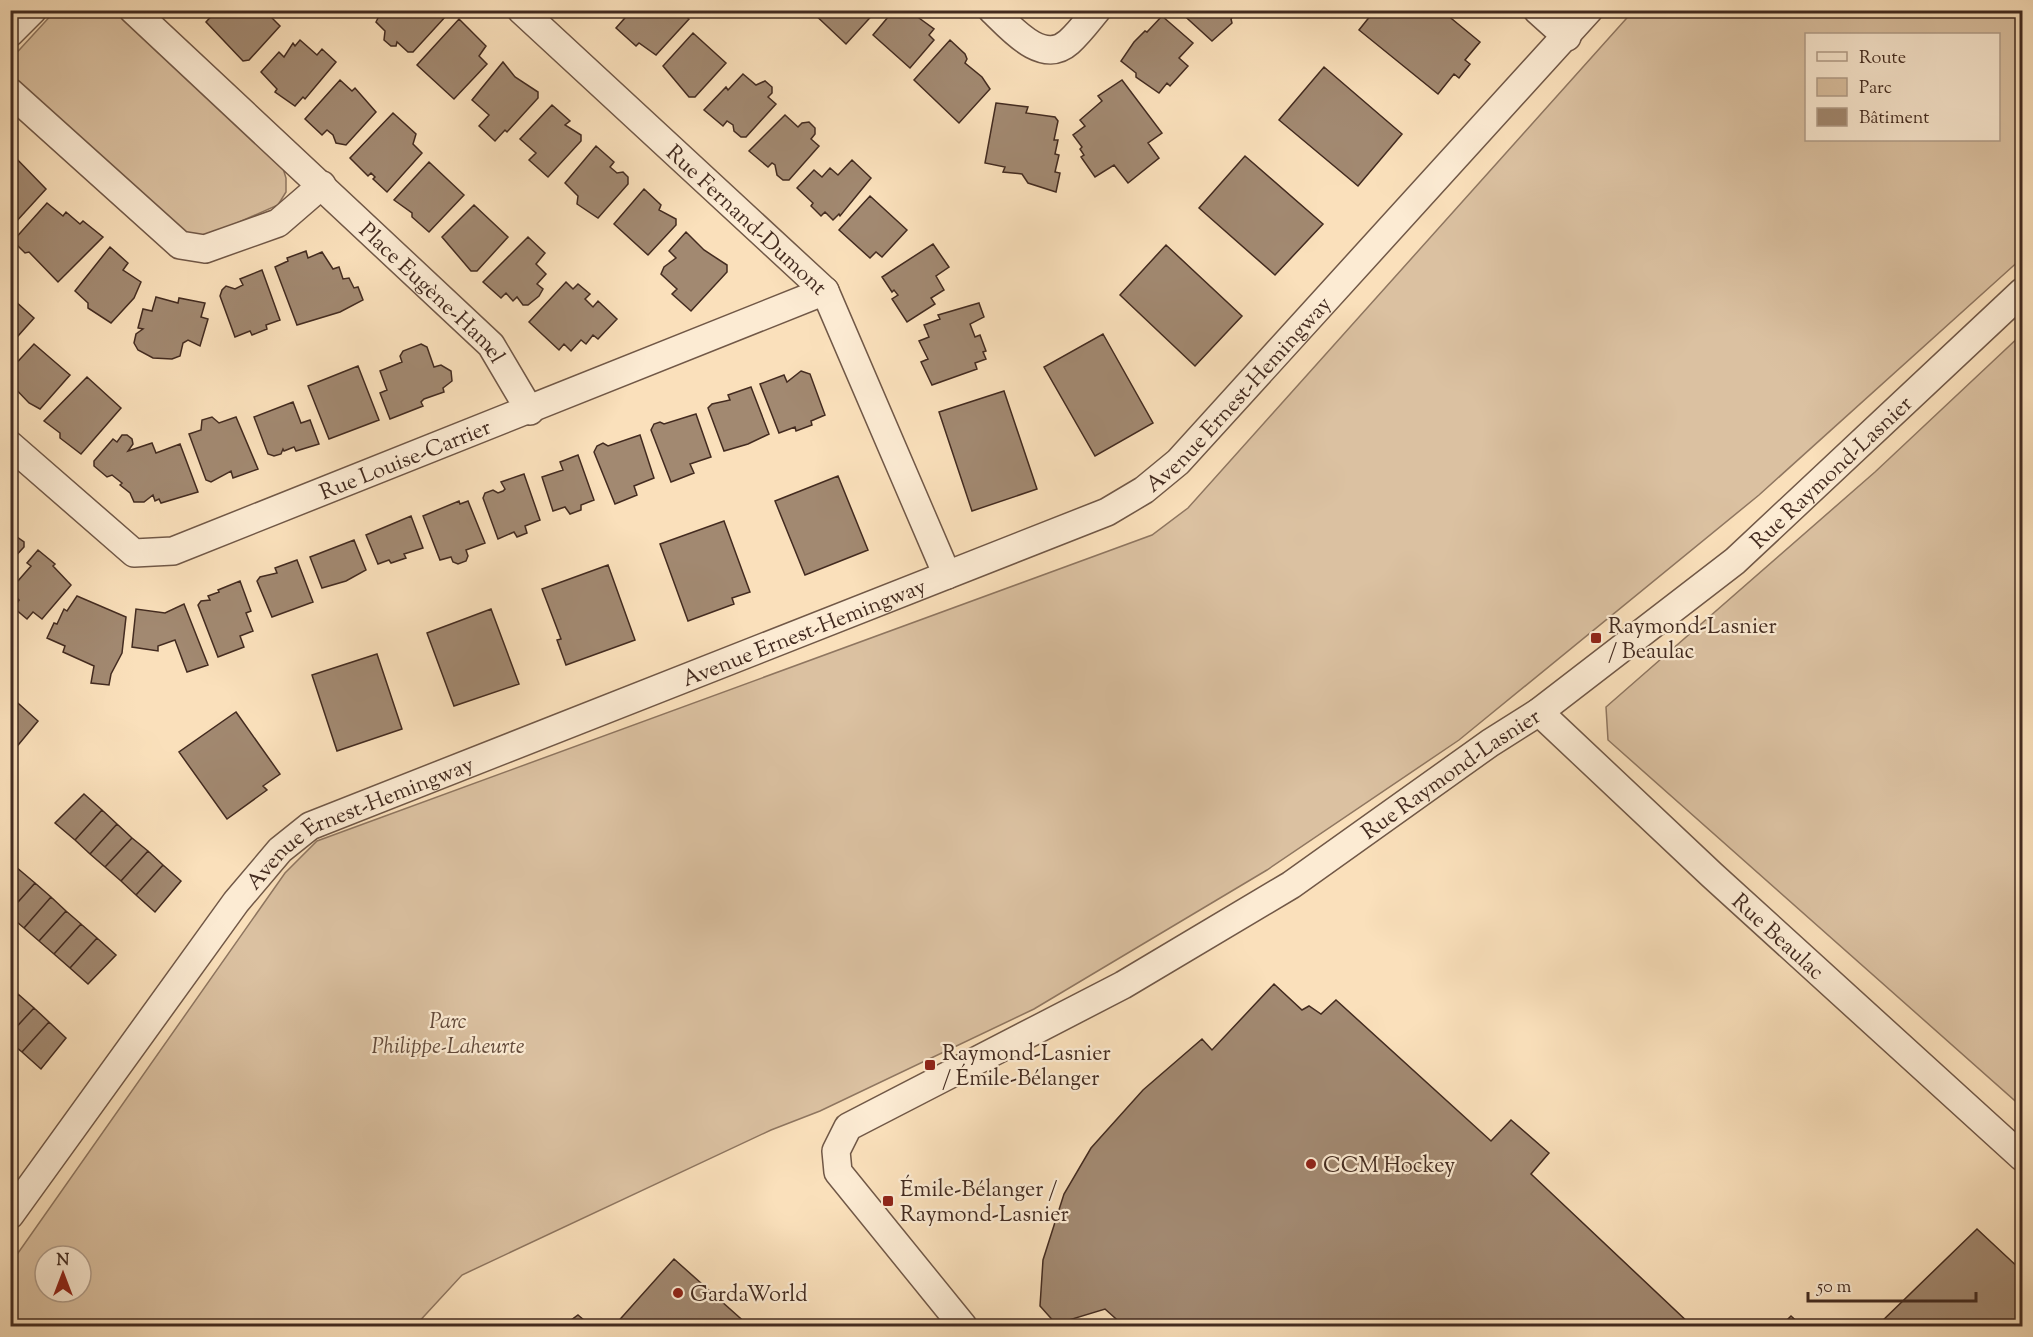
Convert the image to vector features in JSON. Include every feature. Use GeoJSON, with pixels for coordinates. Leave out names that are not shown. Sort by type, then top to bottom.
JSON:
{"type":"FeatureCollection","features":[{"type":"Feature","properties":{"kind":"street"},"geometry":{"type":"LineString","coordinates":[[10,33],[33,10]]}},
{"type":"Feature","properties":{"kind":"street","name":"Place Eugène-Hamel"},"geometry":{"type":"LineString","coordinates":[[133,10],[491,345],[530,411]]}},
{"type":"Feature","properties":{"kind":"street","name":"Rue Fernand-Dumont"},"geometry":{"type":"LineString","coordinates":[[521,10],[825,291],[947,574]]}},
{"type":"Feature","properties":{"kind":"street"},"geometry":{"type":"LineString","coordinates":[[992,10],[1029,44],[1049,51],[1067,44],[1096,10]]}},
{"type":"Feature","properties":{"kind":"street"},"geometry":{"type":"LineString","coordinates":[[1537,10],[1567,37]]}},
{"type":"Feature","properties":{"kind":"street","name":"Avenue Ernest-Hemingway"},"geometry":{"type":"LineString","coordinates":[[10,1215],[236,902],[280,850],[310,826],[1107,512],[1144,490],[1178,462],[1567,37],[1589,10]]}},
{"type":"Feature","properties":{"kind":"street"},"geometry":{"type":"LineString","coordinates":[[10,92],[180,245],[205,249],[278,223],[322,185]]}},
{"type":"Feature","properties":{"kind":"street","name":"Rue Louise-Carrier"},"geometry":{"type":"LineString","coordinates":[[10,445],[134,553],[173,551],[530,411],[825,291]]}},
{"type":"Feature","properties":{"kind":"street","name":"Rue Raymond-Lasnier"},"geometry":{"type":"LineString","coordinates":[[963,1326],[838,1172],[836,1151],[848,1127],[1123,986],[1291,885],[1490,743],[1539,712],[1735,561],[2022,292]]}},
{"type":"Feature","properties":{"kind":"street","name":"Rue Beaulac"},"geometry":{"type":"LineString","coordinates":[[1539,712],[1712,875],[2022,1157]]}},
{"type":"Feature","properties":{"kind":"green space","name":"Parc Philippe-Laheurte"},"geometry":{"type":"Polygon","coordinates":[[[1634,10],[2022,11],[2022,258],[1759,495],[1459,740],[1267,870],[1034,1009],[820,1111],[771,1130],[462,1275],[415,1326],[11,1326],[11,1263],[285,873],[317,841],[1152,535],[1188,508],[1634,10]]]}},
{"type":"Feature","properties":{"kind":"green space"},"geometry":{"type":"Polygon","coordinates":[[[55,11],[117,11],[281,162],[286,178],[286,192],[278,205],[207,236],[184,232],[19,85],[11,72],[10,60],[55,11]]]}},
{"type":"Feature","properties":{"kind":"green space"},"geometry":{"type":"Polygon","coordinates":[[[2022,334],[2022,1107],[1608,740],[1606,707],[1875,472],[2022,334]]]}},
{"type":"Feature","properties":{"kind":"building"},"geometry":{"type":"Polygon","coordinates":[[[217,10],[269,10],[272,13],[270,16],[280,26],[249,60],[243,61],[206,22],[217,10]]]}},
{"type":"Feature","properties":{"kind":"building"},"geometry":{"type":"Polygon","coordinates":[[[382,10],[446,10],[446,16],[413,52],[408,52],[397,42],[396,46],[391,46],[384,40],[385,31],[376,22],[382,10]]]}},
{"type":"Feature","properties":{"kind":"building"},"geometry":{"type":"Polygon","coordinates":[[[632,10],[679,10],[689,19],[656,55],[639,43],[636,46],[616,28],[632,10]]]}},
{"type":"Feature","properties":{"kind":"building"},"geometry":{"type":"Polygon","coordinates":[[[810,10],[877,10],[846,44],[810,10]]]}},
{"type":"Feature","properties":{"kind":"building"},"geometry":{"type":"Polygon","coordinates":[[[894,10],[914,10],[921,16],[919,18],[934,29],[929,35],[934,40],[910,68],[873,35],[894,10]]]}},
{"type":"Feature","properties":{"kind":"building"},"geometry":{"type":"Polygon","coordinates":[[[1178,10],[1238,10],[1231,19],[1232,23],[1212,41],[1178,10]]]}},
{"type":"Feature","properties":{"kind":"building"},"geometry":{"type":"Polygon","coordinates":[[[1375,10],[1441,10],[1480,42],[1465,60],[1470,64],[1459,78],[1454,74],[1438,94],[1359,30],[1375,10]]]}},
{"type":"Feature","properties":{"kind":"building"},"geometry":{"type":"Polygon","coordinates":[[[1162,16],[1193,43],[1179,58],[1188,66],[1170,86],[1167,83],[1159,93],[1136,77],[1136,73],[1121,61],[1134,42],[1162,16]]]}},
{"type":"Feature","properties":{"kind":"building"},"geometry":{"type":"Polygon","coordinates":[[[459,19],[486,46],[479,56],[487,64],[454,99],[417,65],[459,19]]]}},
{"type":"Feature","properties":{"kind":"building"},"geometry":{"type":"Polygon","coordinates":[[[693,33],[726,63],[695,97],[689,97],[663,66],[693,33]]]}},
{"type":"Feature","properties":{"kind":"building"},"geometry":{"type":"Polygon","coordinates":[[[300,40],[317,55],[322,49],[336,62],[305,99],[303,97],[295,106],[275,92],[277,89],[261,72],[279,52],[284,57],[293,43],[295,46],[300,40]]]}},
{"type":"Feature","properties":{"kind":"building"},"geometry":{"type":"Polygon","coordinates":[[[950,40],[965,54],[967,59],[965,63],[982,77],[990,89],[959,123],[914,80],[950,40]]]}},
{"type":"Feature","properties":{"kind":"building"},"geometry":{"type":"Polygon","coordinates":[[[503,62],[515,77],[538,92],[538,98],[507,132],[505,130],[495,141],[479,126],[489,115],[472,100],[503,62]]]}},
{"type":"Feature","properties":{"kind":"building"},"geometry":{"type":"Polygon","coordinates":[[[1324,67],[1402,134],[1358,186],[1279,120],[1324,67]]]}},
{"type":"Feature","properties":{"kind":"building"},"geometry":{"type":"Polygon","coordinates":[[[743,74],[756,85],[765,81],[772,87],[772,93],[768,97],[776,104],[746,137],[741,137],[734,131],[733,125],[727,121],[723,126],[704,110],[726,87],[728,90],[743,74]]]}},
{"type":"Feature","properties":{"kind":"building"},"geometry":{"type":"Polygon","coordinates":[[[340,80],[352,91],[355,88],[376,112],[346,145],[336,143],[333,135],[327,130],[322,135],[305,119],[340,80]]]}},
{"type":"Feature","properties":{"kind":"building"},"geometry":{"type":"Polygon","coordinates":[[[1122,80],[1162,133],[1148,143],[1159,158],[1128,183],[1114,165],[1095,177],[1081,157],[1084,155],[1080,149],[1082,147],[1073,135],[1085,126],[1080,120],[1102,101],[1098,96],[1122,80]]]}},
{"type":"Feature","properties":{"kind":"building"},"geometry":{"type":"Polygon","coordinates":[[[996,103],[1028,107],[1026,113],[1055,117],[1058,121],[1054,140],[1058,140],[1055,154],[1059,155],[1055,172],[1060,173],[1056,192],[1028,183],[1022,174],[1003,172],[1005,167],[985,163],[996,103]]]}},
{"type":"Feature","properties":{"kind":"building"},"geometry":{"type":"Polygon","coordinates":[[[552,105],[570,121],[565,125],[581,135],[581,141],[548,177],[529,160],[536,153],[520,139],[552,105]]]}},
{"type":"Feature","properties":{"kind":"building"},"geometry":{"type":"Polygon","coordinates":[[[393,113],[416,134],[413,144],[422,153],[387,192],[373,179],[375,177],[371,173],[368,176],[350,158],[393,113]]]}},
{"type":"Feature","properties":{"kind":"building"},"geometry":{"type":"Polygon","coordinates":[[[785,115],[798,127],[802,123],[809,122],[815,128],[815,134],[811,139],[819,146],[789,180],[783,180],[777,175],[775,165],[772,163],[768,167],[749,151],[785,115]]]}},
{"type":"Feature","properties":{"kind":"building"},"geometry":{"type":"Polygon","coordinates":[[[596,146],[614,162],[610,167],[617,173],[623,172],[628,177],[628,184],[598,218],[577,204],[578,196],[565,183],[596,146]]]}},
{"type":"Feature","properties":{"kind":"building"},"geometry":{"type":"Polygon","coordinates":[[[11,153],[46,189],[14,224],[10,224],[11,153]]]}},
{"type":"Feature","properties":{"kind":"building"},"geometry":{"type":"Polygon","coordinates":[[[1245,156],[1323,224],[1275,275],[1199,208],[1245,156]]]}},
{"type":"Feature","properties":{"kind":"building"},"geometry":{"type":"Polygon","coordinates":[[[852,160],[871,178],[840,216],[839,214],[833,220],[825,212],[821,216],[811,206],[813,203],[797,188],[814,170],[822,177],[830,168],[838,175],[852,160]]]}},
{"type":"Feature","properties":{"kind":"building"},"geometry":{"type":"Polygon","coordinates":[[[429,162],[464,195],[429,232],[412,217],[412,213],[394,200],[429,162]]]}},
{"type":"Feature","properties":{"kind":"building"},"geometry":{"type":"Polygon","coordinates":[[[644,189],[661,205],[659,210],[676,219],[676,225],[648,255],[614,224],[644,189]]]}},
{"type":"Feature","properties":{"kind":"building"},"geometry":{"type":"Polygon","coordinates":[[[870,196],[907,230],[882,257],[876,252],[870,258],[839,230],[870,196]]]}},
{"type":"Feature","properties":{"kind":"building"},"geometry":{"type":"Polygon","coordinates":[[[47,203],[63,216],[66,212],[80,224],[83,221],[103,237],[58,282],[29,252],[25,253],[13,241],[47,203]]]}},
{"type":"Feature","properties":{"kind":"building"},"geometry":{"type":"Polygon","coordinates":[[[474,205],[508,237],[477,271],[471,271],[442,237],[474,205]]]}},
{"type":"Feature","properties":{"kind":"building"},"geometry":{"type":"Polygon","coordinates":[[[686,232],[704,250],[727,265],[727,272],[691,311],[672,294],[677,289],[661,274],[664,267],[676,258],[669,251],[686,232]]]}},
{"type":"Feature","properties":{"kind":"building"},"geometry":{"type":"Polygon","coordinates":[[[528,237],[545,253],[536,264],[546,274],[537,284],[543,289],[539,296],[528,305],[523,305],[517,297],[513,301],[506,293],[501,298],[483,282],[528,237]]]}},
{"type":"Feature","properties":{"kind":"building"},"geometry":{"type":"Polygon","coordinates":[[[933,244],[949,267],[936,276],[944,290],[931,298],[935,304],[907,322],[892,299],[898,295],[894,290],[892,292],[882,277],[933,244]]]}},
{"type":"Feature","properties":{"kind":"building"},"geometry":{"type":"Polygon","coordinates":[[[1166,245],[1242,316],[1195,366],[1120,295],[1166,245]]]}},
{"type":"Feature","properties":{"kind":"building"},"geometry":{"type":"Polygon","coordinates":[[[110,247],[128,263],[123,270],[141,282],[134,298],[111,323],[88,308],[88,303],[75,291],[110,247]]]}},
{"type":"Feature","properties":{"kind":"building"},"geometry":{"type":"Polygon","coordinates":[[[306,251],[308,258],[322,252],[333,269],[339,267],[343,279],[349,278],[354,288],[358,287],[363,300],[340,312],[297,325],[275,267],[288,261],[287,258],[306,251]]]}},
{"type":"Feature","properties":{"kind":"building"},"geometry":{"type":"Polygon","coordinates":[[[262,270],[280,320],[266,325],[267,329],[252,335],[250,331],[235,337],[220,296],[222,290],[226,286],[235,289],[243,285],[240,279],[262,270]]]}},
{"type":"Feature","properties":{"kind":"building"},"geometry":{"type":"Polygon","coordinates":[[[566,282],[573,289],[578,284],[590,294],[585,299],[593,307],[598,301],[617,319],[598,339],[593,335],[586,344],[581,340],[571,351],[564,344],[559,350],[529,322],[566,282]]]}},
{"type":"Feature","properties":{"kind":"building"},"geometry":{"type":"Polygon","coordinates":[[[156,297],[178,303],[179,298],[205,303],[201,317],[208,319],[200,346],[188,340],[183,343],[180,356],[172,359],[153,358],[138,350],[134,343],[136,334],[143,329],[138,328],[143,309],[152,311],[156,297]]]}},
{"type":"Feature","properties":{"kind":"building"},"geometry":{"type":"Polygon","coordinates":[[[14,300],[34,318],[10,345],[10,304],[14,300]]]}},
{"type":"Feature","properties":{"kind":"building"},"geometry":{"type":"Polygon","coordinates":[[[979,303],[984,317],[970,324],[975,337],[980,335],[986,351],[983,352],[986,359],[975,363],[977,369],[932,385],[921,362],[928,359],[919,341],[929,337],[924,325],[940,319],[938,315],[979,303]]]}},
{"type":"Feature","properties":{"kind":"building"},"geometry":{"type":"Polygon","coordinates":[[[1103,334],[1153,423],[1095,456],[1044,367],[1103,334]]]}},
{"type":"Feature","properties":{"kind":"building"},"geometry":{"type":"Polygon","coordinates":[[[34,344],[70,375],[40,409],[29,403],[10,383],[10,370],[34,344]]]}},
{"type":"Feature","properties":{"kind":"building"},"geometry":{"type":"Polygon","coordinates":[[[421,344],[427,347],[434,367],[441,365],[451,371],[452,381],[443,388],[444,392],[424,399],[421,402],[423,406],[390,419],[380,393],[387,390],[380,371],[402,362],[400,356],[403,351],[421,344]]]}},
{"type":"Feature","properties":{"kind":"building"},"geometry":{"type":"Polygon","coordinates":[[[358,366],[379,420],[329,439],[308,386],[358,366]]]}},
{"type":"Feature","properties":{"kind":"building"},"geometry":{"type":"Polygon","coordinates":[[[801,371],[810,374],[825,415],[811,421],[812,425],[796,431],[795,427],[779,433],[760,384],[784,375],[787,382],[801,371]]]}},
{"type":"Feature","properties":{"kind":"building"},"geometry":{"type":"Polygon","coordinates":[[[87,377],[121,408],[81,454],[60,438],[60,433],[44,421],[87,377]]]}},
{"type":"Feature","properties":{"kind":"building"},"geometry":{"type":"Polygon","coordinates":[[[751,387],[769,434],[748,444],[724,451],[708,408],[712,404],[730,400],[728,395],[751,387]]]}},
{"type":"Feature","properties":{"kind":"building"},"geometry":{"type":"Polygon","coordinates":[[[1004,391],[1037,489],[972,511],[939,412],[1004,391]]]}},
{"type":"Feature","properties":{"kind":"building"},"geometry":{"type":"Polygon","coordinates":[[[293,402],[301,423],[310,420],[319,444],[296,451],[294,447],[284,451],[283,449],[281,454],[274,456],[268,454],[254,417],[293,402]]]}},
{"type":"Feature","properties":{"kind":"building"},"geometry":{"type":"Polygon","coordinates":[[[696,414],[711,457],[690,464],[694,473],[671,482],[651,430],[654,424],[660,422],[664,424],[696,414]]]}},
{"type":"Feature","properties":{"kind":"building"},"geometry":{"type":"Polygon","coordinates":[[[212,417],[219,423],[236,417],[258,469],[233,478],[231,471],[211,482],[206,480],[189,434],[201,430],[202,420],[212,417]]]}},
{"type":"Feature","properties":{"kind":"building"},"geometry":{"type":"Polygon","coordinates":[[[122,435],[127,435],[132,439],[133,444],[128,451],[152,443],[156,453],[180,444],[198,492],[161,503],[159,499],[155,501],[153,495],[144,502],[134,502],[130,493],[120,485],[122,483],[112,475],[107,477],[94,466],[94,461],[113,439],[117,442],[122,435]]]}},
{"type":"Feature","properties":{"kind":"building"},"geometry":{"type":"Polygon","coordinates":[[[640,435],[654,478],[634,486],[637,495],[615,504],[594,452],[597,446],[603,443],[608,446],[640,435]]]}},
{"type":"Feature","properties":{"kind":"building"},"geometry":{"type":"Polygon","coordinates":[[[578,455],[594,500],[581,505],[581,510],[570,514],[565,507],[553,511],[542,477],[563,470],[560,462],[578,455]]]}},
{"type":"Feature","properties":{"kind":"building"},"geometry":{"type":"Polygon","coordinates":[[[524,474],[540,520],[525,526],[527,533],[517,537],[514,532],[498,539],[483,498],[485,493],[493,490],[498,493],[503,491],[505,489],[501,482],[524,474]]]}},
{"type":"Feature","properties":{"kind":"building"},"geometry":{"type":"Polygon","coordinates":[[[838,476],[868,550],[805,575],[775,501],[838,476]]]}},
{"type":"Feature","properties":{"kind":"building"},"geometry":{"type":"Polygon","coordinates":[[[459,501],[460,504],[468,501],[485,543],[466,550],[468,556],[466,561],[458,564],[453,562],[451,557],[440,560],[423,516],[459,501]]]}},
{"type":"Feature","properties":{"kind":"building"},"geometry":{"type":"Polygon","coordinates":[[[411,516],[423,548],[404,554],[406,558],[378,564],[366,535],[411,516]]]}},
{"type":"Feature","properties":{"kind":"building"},"geometry":{"type":"Polygon","coordinates":[[[724,521],[750,592],[732,598],[734,604],[688,621],[660,544],[724,521]]]}},
{"type":"Feature","properties":{"kind":"building"},"geometry":{"type":"Polygon","coordinates":[[[10,532],[24,542],[24,547],[10,562],[10,532]]]}},
{"type":"Feature","properties":{"kind":"building"},"geometry":{"type":"Polygon","coordinates":[[[354,540],[366,570],[346,581],[322,588],[310,557],[354,540]]]}},
{"type":"Feature","properties":{"kind":"building"},"geometry":{"type":"Polygon","coordinates":[[[38,550],[55,564],[53,566],[71,585],[42,619],[33,612],[27,619],[14,608],[19,600],[10,590],[31,566],[27,563],[38,550]]]}},
{"type":"Feature","properties":{"kind":"building"},"geometry":{"type":"Polygon","coordinates":[[[297,560],[313,602],[272,617],[257,581],[260,577],[277,573],[275,568],[297,560]]]}},
{"type":"Feature","properties":{"kind":"building"},"geometry":{"type":"Polygon","coordinates":[[[608,565],[635,640],[566,665],[557,640],[561,639],[542,589],[608,565]]]}},
{"type":"Feature","properties":{"kind":"building"},"geometry":{"type":"Polygon","coordinates":[[[240,581],[251,611],[246,613],[253,631],[240,636],[244,647],[218,657],[198,605],[201,601],[210,600],[208,596],[219,592],[218,590],[240,581]]]}},
{"type":"Feature","properties":{"kind":"building"},"geometry":{"type":"Polygon","coordinates":[[[77,596],[126,617],[122,653],[111,674],[109,685],[91,683],[94,666],[63,652],[65,646],[47,638],[64,609],[67,611],[77,596]]]}},
{"type":"Feature","properties":{"kind":"building"},"geometry":{"type":"Polygon","coordinates":[[[184,604],[208,665],[187,672],[175,640],[158,646],[158,651],[132,647],[136,609],[165,613],[184,604]]]}},
{"type":"Feature","properties":{"kind":"building"},"geometry":{"type":"Polygon","coordinates":[[[491,609],[519,684],[454,706],[427,633],[491,609]]]}},
{"type":"Feature","properties":{"kind":"building"},"geometry":{"type":"Polygon","coordinates":[[[377,654],[402,729],[337,751],[312,675],[377,654]]]}},
{"type":"Feature","properties":{"kind":"building"},"geometry":{"type":"Polygon","coordinates":[[[10,696],[38,721],[10,755],[10,696]]]}},
{"type":"Feature","properties":{"kind":"building"},"geometry":{"type":"Polygon","coordinates":[[[236,712],[280,774],[263,786],[267,790],[227,819],[179,752],[236,712]]]}},
{"type":"Feature","properties":{"kind":"building"},"geometry":{"type":"Polygon","coordinates":[[[84,794],[102,810],[75,840],[55,823],[84,794]]]}},
{"type":"Feature","properties":{"kind":"building"},"geometry":{"type":"Polygon","coordinates":[[[102,810],[117,824],[90,854],[75,840],[102,810]]]}},
{"type":"Feature","properties":{"kind":"building"},"geometry":{"type":"Polygon","coordinates":[[[117,824],[132,838],[105,867],[90,854],[117,824]]]}},
{"type":"Feature","properties":{"kind":"building"},"geometry":{"type":"Polygon","coordinates":[[[132,838],[148,851],[121,881],[105,867],[132,838]]]}},
{"type":"Feature","properties":{"kind":"building"},"geometry":{"type":"Polygon","coordinates":[[[148,851],[163,865],[136,895],[121,881],[148,851]]]}},
{"type":"Feature","properties":{"kind":"building"},"geometry":{"type":"Polygon","coordinates":[[[163,865],[181,881],[155,912],[136,895],[163,865]]]}},
{"type":"Feature","properties":{"kind":"building"},"geometry":{"type":"Polygon","coordinates":[[[16,867],[35,883],[10,911],[10,873],[16,867]]]}},
{"type":"Feature","properties":{"kind":"building"},"geometry":{"type":"Polygon","coordinates":[[[35,883],[51,897],[24,928],[10,916],[10,911],[35,883]]]}},
{"type":"Feature","properties":{"kind":"building"},"geometry":{"type":"Polygon","coordinates":[[[51,897],[66,911],[39,941],[24,928],[51,897]]]}},
{"type":"Feature","properties":{"kind":"building"},"geometry":{"type":"Polygon","coordinates":[[[66,911],[81,924],[54,954],[39,941],[66,911]]]}},
{"type":"Feature","properties":{"kind":"building"},"geometry":{"type":"Polygon","coordinates":[[[81,924],[97,938],[70,968],[54,954],[81,924]]]}},
{"type":"Feature","properties":{"kind":"building"},"geometry":{"type":"Polygon","coordinates":[[[97,938],[116,955],[88,984],[70,968],[97,938]]]}},
{"type":"Feature","properties":{"kind":"building","name":"CCM Hockey"},"geometry":{"type":"Polygon","coordinates":[[[1274,984],[1302,1010],[1309,1006],[1321,1014],[1336,1000],[1491,1141],[1511,1120],[1549,1153],[1531,1174],[1692,1326],[1124,1326],[1105,1309],[1056,1324],[1040,1306],[1043,1260],[1064,1194],[1091,1148],[1143,1090],[1202,1039],[1212,1050],[1274,984]]]}},
{"type":"Feature","properties":{"kind":"building"},"geometry":{"type":"Polygon","coordinates":[[[18,994],[34,1008],[10,1034],[10,1003],[18,994]]]}},
{"type":"Feature","properties":{"kind":"building"},"geometry":{"type":"Polygon","coordinates":[[[34,1008],[49,1022],[22,1052],[10,1042],[10,1034],[34,1008]]]}},
{"type":"Feature","properties":{"kind":"building"},"geometry":{"type":"Polygon","coordinates":[[[49,1022],[66,1038],[41,1069],[22,1052],[49,1022]]]}},
{"type":"Feature","properties":{"kind":"building"},"geometry":{"type":"Polygon","coordinates":[[[1977,1229],[2022,1271],[2022,1326],[1877,1326],[1977,1229]]]}},
{"type":"Feature","properties":{"kind":"building","name":"GardaWorld"},"geometry":{"type":"Polygon","coordinates":[[[674,1259],[749,1326],[614,1326],[674,1259]]]}},
{"type":"Feature","properties":{"kind":"building"},"geometry":{"type":"Polygon","coordinates":[[[578,1315],[591,1326],[563,1326],[578,1315]]]}},
{"type":"Feature","properties":{"kind":"building"},"geometry":{"type":"Polygon","coordinates":[[[1791,1316],[1802,1326],[1781,1326],[1791,1316]]]}},
{"type":"Feature","properties":{"kind":"place","name":"Raymond-Lasnier / Beaulac"},"geometry":{"type":"Point","coordinates":[1596,638]}},
{"type":"Feature","properties":{"kind":"place","name":"Raymond-Lasnier / Émile-Bélanger"},"geometry":{"type":"Point","coordinates":[930,1065]}},
{"type":"Feature","properties":{"kind":"place","name":"CCM Hockey"},"geometry":{"type":"Point","coordinates":[1311,1164]}},
{"type":"Feature","properties":{"kind":"place","name":"Émile-Bélanger / Raymond-Lasnier"},"geometry":{"type":"Point","coordinates":[888,1201]}},
{"type":"Feature","properties":{"kind":"place","name":"GardaWorld"},"geometry":{"type":"Point","coordinates":[678,1293]}}]}
